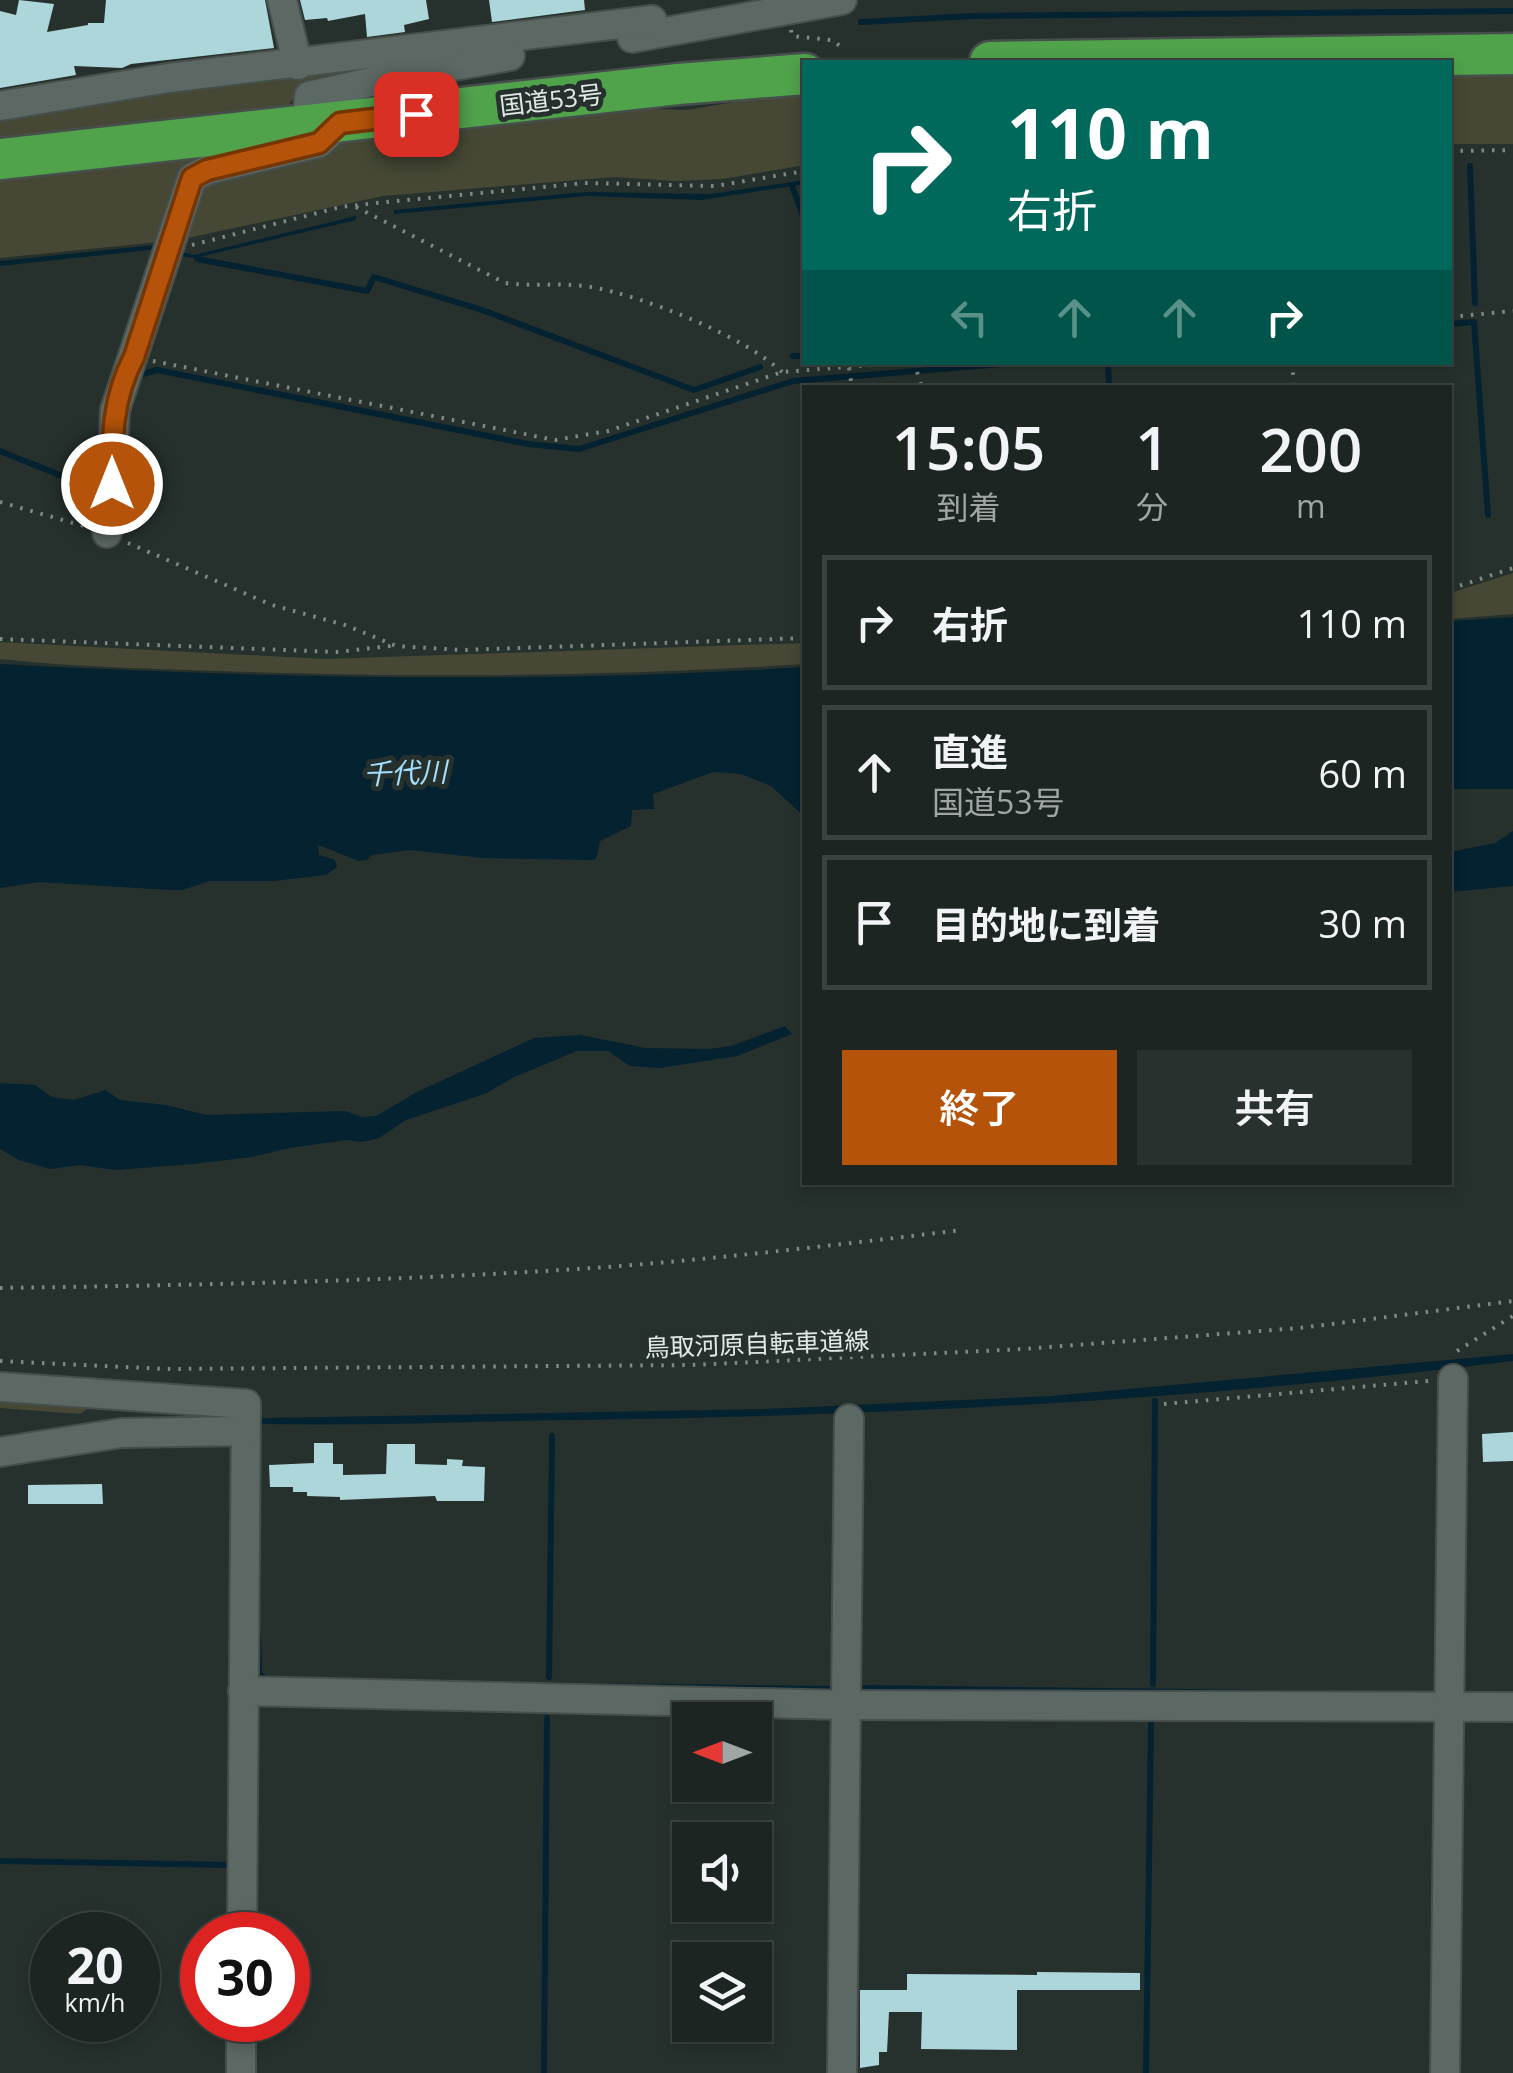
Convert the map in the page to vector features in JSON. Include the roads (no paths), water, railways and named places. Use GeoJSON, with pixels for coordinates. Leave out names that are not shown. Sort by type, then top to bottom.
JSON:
{"type":"FeatureCollection","features":[{"type":"Feature","properties":{"kind":"highway"},"geometry":{"type":"LineString","coordinates":[[1121,60],[1513,54]]}},
{"type":"Feature","properties":{"kind":"highway","name":"国道53号"},"geometry":{"type":"LineString","coordinates":[[0,159],[678,84],[802,74]]}},
{"type":"Feature","properties":{"kind":"street"},"geometry":{"type":"LineString","coordinates":[[282,0],[298,65]]}},
{"type":"Feature","properties":{"kind":"street"},"geometry":{"type":"LineString","coordinates":[[625,0],[652,18]]}},
{"type":"Feature","properties":{"kind":"street"},"geometry":{"type":"LineString","coordinates":[[0,106],[168,78],[298,65],[652,18],[788,10],[831,1]]}},
{"type":"Feature","properties":{"kind":"street"},"geometry":{"type":"LineString","coordinates":[[107,533],[111,519],[114,410],[192,178],[207,170],[319,143],[324,124],[309,96],[502,57],[652,18]]}},
{"type":"Feature","properties":{"kind":"street"},"geometry":{"type":"LineString","coordinates":[[1445,2073],[1453,1379]]}},
{"type":"Feature","properties":{"kind":"street"},"geometry":{"type":"LineString","coordinates":[[0,1387],[246,1404],[242,1912]]}},
{"type":"Feature","properties":{"kind":"street"},"geometry":{"type":"LineString","coordinates":[[842,2073],[848,1419]]}},
{"type":"Feature","properties":{"kind":"street"},"geometry":{"type":"LineString","coordinates":[[0,1452],[121,1434],[245,1431]]}},
{"type":"Feature","properties":{"kind":"street"},"geometry":{"type":"LineString","coordinates":[[244,1691],[844,1705],[1513,1708]]}},
{"type":"Feature","properties":{"kind":"street"},"geometry":{"type":"LineString","coordinates":[[241,2042],[241,2073]]}},
{"type":"Feature","properties":{"kind":"water"},"geometry":{"type":"Polygon","coordinates":[[[802,180],[802,184],[702,200],[586,196],[394,214],[394,210],[586,192],[711,194],[802,180]]]}},
{"type":"Feature","properties":{"kind":"water"},"geometry":{"type":"Polygon","coordinates":[[[356,216],[356,220],[195,258],[180,256],[181,252],[194,255],[356,216]]]}},
{"type":"Feature","properties":{"kind":"water"},"geometry":{"type":"Polygon","coordinates":[[[155,245],[158,249],[0,266],[0,261],[155,245]]]}},
{"type":"Feature","properties":{"kind":"water"},"geometry":{"type":"Polygon","coordinates":[[[1513,617],[1513,789],[1452,789],[1452,621],[1513,617]]]}},
{"type":"Feature","properties":{"kind":"water","name":"千代川"},"geometry":{"type":"Polygon","coordinates":[[[0,664],[402,677],[603,676],[802,667],[802,814],[771,786],[741,774],[713,772],[653,794],[654,809],[632,810],[631,826],[600,841],[596,859],[591,860],[483,858],[410,850],[372,855],[359,861],[318,845],[319,855],[335,860],[337,867],[326,875],[273,881],[209,881],[183,890],[39,882],[0,888],[0,664]]]}},
{"type":"Feature","properties":{"kind":"water"},"geometry":{"type":"Polygon","coordinates":[[[1513,831],[1513,886],[1452,892],[1452,852],[1495,843],[1513,831]]]}},
{"type":"Feature","properties":{"kind":"water"},"geometry":{"type":"Polygon","coordinates":[[[785,1026],[792,1034],[737,1056],[660,1068],[630,1066],[608,1051],[577,1051],[512,1078],[487,1093],[406,1120],[379,1138],[362,1142],[347,1140],[252,1157],[115,1170],[80,1165],[50,1169],[19,1160],[0,1149],[0,1083],[35,1085],[52,1097],[74,1100],[105,1090],[120,1100],[206,1115],[345,1111],[362,1117],[376,1116],[417,1092],[534,1038],[580,1035],[646,1048],[709,1049],[731,1046],[785,1026]]]}},
{"type":"Feature","properties":{"kind":"water"},"geometry":{"type":"Polygon","coordinates":[[[1513,1354],[1513,1361],[1396,1375],[1161,1396],[925,1410],[368,1424],[165,1420],[764,1409],[1051,1396],[1513,1354]]]}},
{"type":"Feature","properties":{"kind":"water"},"geometry":{"type":"Polygon","coordinates":[[[264,1679],[833,1686],[833,1693],[264,1679]]]}},
{"type":"Feature","properties":{"kind":"water"},"geometry":{"type":"Polygon","coordinates":[[[863,1685],[1434,1692],[1436,1699],[858,1692],[863,1685]]]}},
{"type":"Feature","properties":{"kind":"waterway"},"geometry":{"type":"LineString","coordinates":[[861,22],[972,16],[1513,11]]}},
{"type":"Feature","properties":{"kind":"waterway"},"geometry":{"type":"LineString","coordinates":[[1470,166],[1475,303]]}},
{"type":"Feature","properties":{"kind":"waterway"},"geometry":{"type":"LineString","coordinates":[[792,186],[802,213]]}},
{"type":"Feature","properties":{"kind":"waterway"},"geometry":{"type":"LineString","coordinates":[[197,259],[367,291],[374,277],[482,310],[694,390],[760,367]]}},
{"type":"Feature","properties":{"kind":"waterway"},"geometry":{"type":"LineString","coordinates":[[1452,324],[1474,322],[1488,515]]}},
{"type":"Feature","properties":{"kind":"waterway"},"geometry":{"type":"LineString","coordinates":[[793,356],[802,354]]}},
{"type":"Feature","properties":{"kind":"waterway"},"geometry":{"type":"LineString","coordinates":[[139,375],[157,370],[528,444],[579,449],[793,381],[991,365]]}},
{"type":"Feature","properties":{"kind":"waterway"},"geometry":{"type":"LineString","coordinates":[[1108,365],[1109,385]]}},
{"type":"Feature","properties":{"kind":"waterway"},"geometry":{"type":"LineString","coordinates":[[0,451],[102,492]]}},
{"type":"Feature","properties":{"kind":"waterway"},"geometry":{"type":"LineString","coordinates":[[1153,1684],[1155,1401]]}},
{"type":"Feature","properties":{"kind":"waterway"},"geometry":{"type":"LineString","coordinates":[[549,1677],[552,1436]]}},
{"type":"Feature","properties":{"kind":"waterway"},"geometry":{"type":"LineString","coordinates":[[258,1636],[259,1674],[263,1677]]}},
{"type":"Feature","properties":{"kind":"waterway"},"geometry":{"type":"LineString","coordinates":[[544,2073],[547,1718]]}},
{"type":"Feature","properties":{"kind":"waterway"},"geometry":{"type":"LineString","coordinates":[[1146,2073],[1151,1724]]}},
{"type":"Feature","properties":{"kind":"waterway"},"geometry":{"type":"LineString","coordinates":[[0,1861],[234,1865]]}}]}
